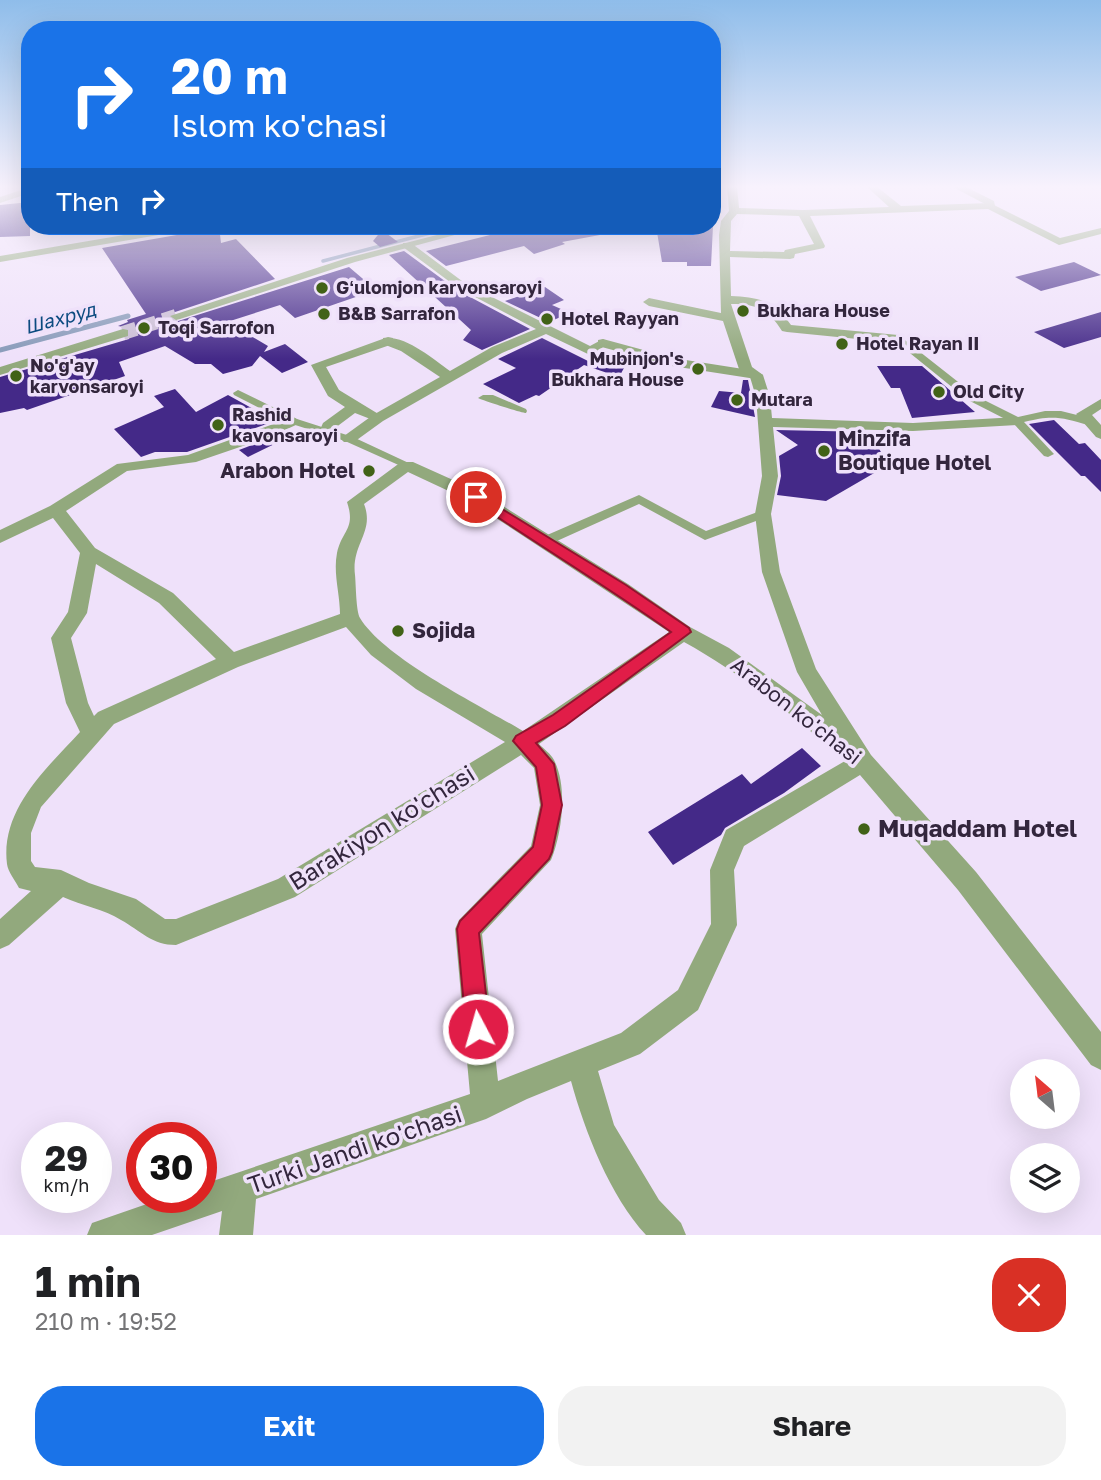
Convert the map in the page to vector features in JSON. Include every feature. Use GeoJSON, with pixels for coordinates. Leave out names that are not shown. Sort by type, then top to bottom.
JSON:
{"type":"FeatureCollection","features":[{"type":"Feature","properties":{"kind":"street"},"geometry":{"type":"LineString","coordinates":[[0,259],[91,244]]}},
{"type":"Feature","properties":{"kind":"street"},"geometry":{"type":"LineString","coordinates":[[176,317],[270,284],[412,244]]}},
{"type":"Feature","properties":{"kind":"street"},"geometry":{"type":"LineString","coordinates":[[725,244],[727,318],[746,369],[756,375],[763,397],[770,477],[763,514],[771,572],[807,672],[863,762]]}},
{"type":"Feature","properties":{"kind":"street"},"geometry":{"type":"LineString","coordinates":[[725,254],[790,256],[789,253],[820,246],[819,244]]}},
{"type":"Feature","properties":{"kind":"street"},"geometry":{"type":"LineString","coordinates":[[407,245],[462,286],[526,317],[544,330],[590,351],[603,343],[672,362],[756,375]]}},
{"type":"Feature","properties":{"kind":"street"},"geometry":{"type":"LineString","coordinates":[[0,246],[77,246]]}},
{"type":"Feature","properties":{"kind":"street"},"geometry":{"type":"LineString","coordinates":[[725,300],[767,303],[778,311],[787,328],[898,340]]}},
{"type":"Feature","properties":{"kind":"street"},"geometry":{"type":"LineString","coordinates":[[649,302],[727,318]]}},
{"type":"Feature","properties":{"kind":"street"},"geometry":{"type":"LineString","coordinates":[[349,439],[378,418],[497,350],[544,330]]}},
{"type":"Feature","properties":{"kind":"street"},"geometry":{"type":"LineString","coordinates":[[0,371],[123,333]]}},
{"type":"Feature","properties":{"kind":"street"},"geometry":{"type":"LineString","coordinates":[[378,418],[333,393],[318,365],[388,341],[407,348],[452,378]]}},
{"type":"Feature","properties":{"kind":"street"},"geometry":{"type":"LineString","coordinates":[[1101,403],[1083,414],[1095,423],[1101,434]]}},
{"type":"Feature","properties":{"kind":"street"},"geometry":{"type":"LineString","coordinates":[[327,432],[328,426],[354,407]]}},
{"type":"Feature","properties":{"kind":"street"},"geometry":{"type":"LineString","coordinates":[[0,537],[56,510],[123,467],[190,459],[267,433],[293,421]]}},
{"type":"Feature","properties":{"kind":"street"},"geometry":{"type":"LineString","coordinates":[[765,422],[914,426],[1017,421]]}},
{"type":"Feature","properties":{"kind":"street"},"geometry":{"type":"LineString","coordinates":[[407,465],[355,502],[359,519],[358,534],[347,549],[345,564],[351,602],[349,618],[378,650],[423,683],[522,741],[545,764],[552,805],[542,852],[468,929],[486,1104]]}},
{"type":"Feature","properties":{"kind":"street","name":"Arabon ko'chasi"},"geometry":{"type":"LineString","coordinates":[[407,465],[476,497],[543,542],[621,589],[683,632],[722,653],[812,719],[863,762],[967,881],[1101,1055]]}},
{"type":"Feature","properties":{"kind":"street"},"geometry":{"type":"LineString","coordinates":[[56,510],[89,552],[166,598],[231,661]]}},
{"type":"Feature","properties":{"kind":"street"},"geometry":{"type":"LineString","coordinates":[[89,552],[77,614],[61,638],[77,703],[91,732],[106,718],[231,661],[349,618]]}},
{"type":"Feature","properties":{"kind":"street","name":"Barakiyon ko'chasi"},"geometry":{"type":"LineString","coordinates":[[91,732],[32,801],[19,833],[19,864],[28,879],[61,882],[84,894],[127,908],[161,932],[176,932],[286,888],[559,720],[683,632]]}},
{"type":"Feature","properties":{"kind":"street","name":"Turki Jandi ko'chasi"},"geometry":{"type":"LineString","coordinates":[[104,1235],[486,1104],[518,1087],[630,1044],[688,1000],[724,925],[722,870],[735,838],[863,762]]}},
{"type":"Feature","properties":{"kind":"street"},"geometry":{"type":"LineString","coordinates":[[0,936],[61,882]]}},
{"type":"Feature","properties":{"kind":"street"},"geometry":{"type":"LineString","coordinates":[[581,1063],[601,1132],[647,1212],[669,1235]]}},
{"type":"Feature","properties":{"kind":"street"},"geometry":{"type":"LineString","coordinates":[[236,1235],[241,1189]]}},
{"type":"Feature","properties":{"kind":"lane"},"geometry":{"type":"LineString","coordinates":[[898,340],[972,398],[1017,421],[1048,454]]}},
{"type":"Feature","properties":{"kind":"lane"},"geometry":{"type":"LineString","coordinates":[[238,393],[293,421],[349,439],[407,465]]}},
{"type":"Feature","properties":{"kind":"lane"},"geometry":{"type":"LineString","coordinates":[[483,398],[492,398],[522,411]]}},
{"type":"Feature","properties":{"kind":"lane"},"geometry":{"type":"LineString","coordinates":[[1017,421],[1065,412],[1095,423]]}},
{"type":"Feature","properties":{"kind":"lane"},"geometry":{"type":"LineString","coordinates":[[543,542],[639,499],[705,536],[763,514]]}},
{"type":"Feature","properties":{"kind":"building"},"geometry":{"type":"Polygon","coordinates":[[[127,244],[241,244],[275,279],[169,314],[167,317],[175,322],[349,267],[376,290],[295,318],[280,305],[227,322],[268,346],[264,352],[285,344],[308,362],[282,373],[260,356],[252,366],[223,374],[211,364],[195,364],[165,346],[119,362],[125,376],[27,410],[24,408],[0,413],[0,377],[129,339],[130,328],[118,326],[146,314],[102,248],[127,244]]]}},
{"type":"Feature","properties":{"kind":"building"},"geometry":{"type":"Polygon","coordinates":[[[455,244],[565,244],[534,254],[524,246],[446,266],[426,251],[455,244]]]}},
{"type":"Feature","properties":{"kind":"building"},"geometry":{"type":"Polygon","coordinates":[[[659,244],[712,244],[711,266],[662,262],[659,244]]]}},
{"type":"Feature","properties":{"kind":"building"},"geometry":{"type":"Polygon","coordinates":[[[404,251],[457,290],[530,329],[482,350],[463,340],[471,330],[389,255],[404,251]]]}},
{"type":"Feature","properties":{"kind":"building"},"geometry":{"type":"Polygon","coordinates":[[[1074,262],[1101,275],[1041,291],[1015,277],[1074,262]]]}},
{"type":"Feature","properties":{"kind":"building"},"geometry":{"type":"Polygon","coordinates":[[[545,287],[564,300],[552,305],[570,313],[549,322],[505,301],[545,287]]]}},
{"type":"Feature","properties":{"kind":"building"},"geometry":{"type":"Polygon","coordinates":[[[1101,312],[1101,337],[1064,348],[1034,332],[1101,312]]]}},
{"type":"Feature","properties":{"kind":"building"},"geometry":{"type":"Polygon","coordinates":[[[542,338],[588,361],[605,351],[629,359],[619,377],[584,365],[539,396],[519,403],[483,384],[516,368],[498,359],[542,338]]]}},
{"type":"Feature","properties":{"kind":"building"},"geometry":{"type":"Polygon","coordinates":[[[877,366],[922,366],[975,412],[912,418],[900,388],[891,388],[877,366]]]}},
{"type":"Feature","properties":{"kind":"building","name":"Mutara"},"geometry":{"type":"Polygon","coordinates":[[[743,380],[748,380],[755,417],[711,407],[719,391],[741,393],[743,380]]]}},
{"type":"Feature","properties":{"kind":"building","name":"Rashid kavonsaroyi"},"geometry":{"type":"Polygon","coordinates":[[[175,389],[196,412],[228,395],[275,421],[187,452],[155,452],[141,457],[114,429],[164,407],[154,396],[175,389]]]}},
{"type":"Feature","properties":{"kind":"building"},"geometry":{"type":"Polygon","coordinates":[[[1054,420],[1079,444],[1085,443],[1101,460],[1101,492],[1085,476],[1081,476],[1029,424],[1054,420]]]}},
{"type":"Feature","properties":{"kind":"building"},"geometry":{"type":"Polygon","coordinates":[[[292,430],[297,433],[248,457],[239,450],[292,430]]]}},
{"type":"Feature","properties":{"kind":"building"},"geometry":{"type":"Polygon","coordinates":[[[776,430],[870,432],[888,465],[826,501],[777,495],[781,476],[779,456],[798,445],[776,430]]]}},
{"type":"Feature","properties":{"kind":"building"},"geometry":{"type":"Polygon","coordinates":[[[802,748],[821,766],[673,865],[648,832],[742,774],[751,784],[802,748]]]}},
{"type":"Feature","properties":{"kind":"waterway","name":"Шахруд"},"geometry":{"type":"LineString","coordinates":[[323,261],[389,244]]}},
{"type":"Feature","properties":{"kind":"waterway","name":"Шахруд"},"geometry":{"type":"LineString","coordinates":[[0,350],[128,316]]}},
{"type":"Feature","properties":{"kind":"tunnel"},"geometry":{"type":"LineString","coordinates":[[123,333],[176,316]]}},
{"type":"Feature","properties":{"kind":"place","name":"Gʻulomjon karvonsaroyi"},"geometry":{"type":"Point","coordinates":[322,288]}},
{"type":"Feature","properties":{"kind":"place","name":"Bukhara House"},"geometry":{"type":"Point","coordinates":[743,311]}},
{"type":"Feature","properties":{"kind":"place","name":"B&B Sarrafon"},"geometry":{"type":"Point","coordinates":[324,314]}},
{"type":"Feature","properties":{"kind":"place","name":"Hotel Rayyan"},"geometry":{"type":"Point","coordinates":[547,319]}},
{"type":"Feature","properties":{"kind":"place","name":"Toqi Sarrofon"},"geometry":{"type":"Point","coordinates":[144,328]}},
{"type":"Feature","properties":{"kind":"place","name":"Hotel Rayan II"},"geometry":{"type":"Point","coordinates":[842,344]}},
{"type":"Feature","properties":{"kind":"place","name":"Mubinjon's Bukhara House"},"geometry":{"type":"Point","coordinates":[698,369]}},
{"type":"Feature","properties":{"kind":"place","name":"No'g'ay karvonsaroyi"},"geometry":{"type":"Point","coordinates":[16,376]}},
{"type":"Feature","properties":{"kind":"place","name":"Old City"},"geometry":{"type":"Point","coordinates":[939,392]}},
{"type":"Feature","properties":{"kind":"place","name":"Mutara"},"geometry":{"type":"Point","coordinates":[737,400]}},
{"type":"Feature","properties":{"kind":"place","name":"Rashid kavonsaroyi"},"geometry":{"type":"Point","coordinates":[218,425]}},
{"type":"Feature","properties":{"kind":"place","name":"Minzifa Boutique Hotel"},"geometry":{"type":"Point","coordinates":[824,451]}},
{"type":"Feature","properties":{"kind":"place","name":"Arabon Hotel"},"geometry":{"type":"Point","coordinates":[369,471]}},
{"type":"Feature","properties":{"kind":"place","name":"Sojida"},"geometry":{"type":"Point","coordinates":[398,631]}},
{"type":"Feature","properties":{"kind":"place","name":"Muqaddam Hotel"},"geometry":{"type":"Point","coordinates":[864,829]}},
{"type":"Feature","properties":{"kind":"route"},"geometry":{"type":"LineString","coordinates":[[476,497],[543,542],[621,589],[683,632],[559,720],[522,741],[545,764],[552,805],[542,852],[468,929],[478,1029]]}}]}
